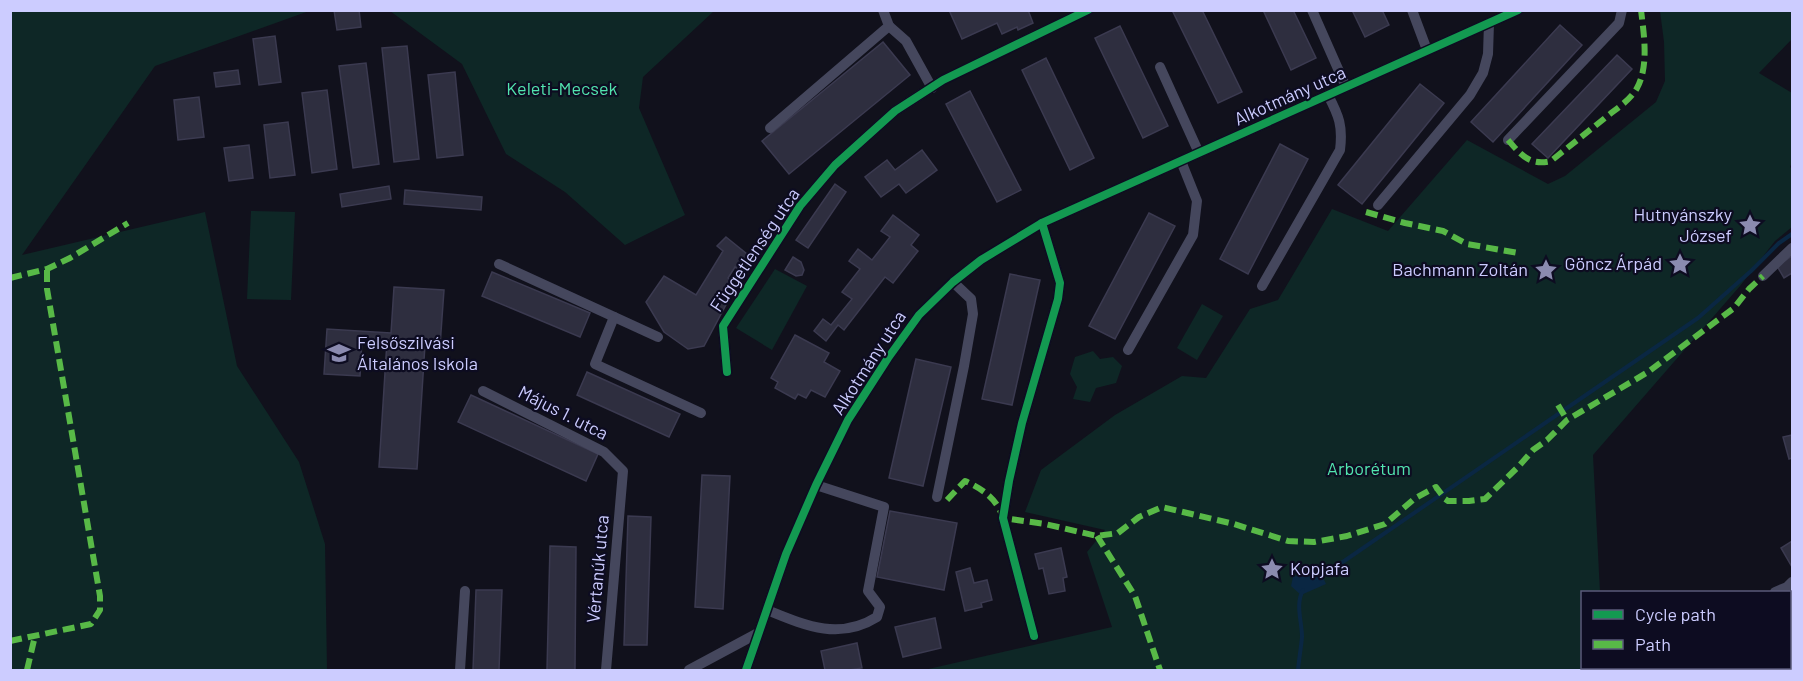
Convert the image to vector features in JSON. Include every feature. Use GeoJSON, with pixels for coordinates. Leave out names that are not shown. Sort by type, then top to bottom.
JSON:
{"type":"FeatureCollection","features":[{"type":"Feature","properties":{"kind":"street"},"geometry":{"type":"LineString","coordinates":[[883,10],[889,26],[906,41],[932,88]]}},
{"type":"Feature","properties":{"kind":"street","name":"Függetlenség utca"},"geometry":{"type":"LineString","coordinates":[[727,372],[723,326],[800,206],[835,165],[895,111],[943,80],[1088,10]]}},
{"type":"Feature","properties":{"kind":"street"},"geometry":{"type":"LineString","coordinates":[[1312,10],[1346,87]]}},
{"type":"Feature","properties":{"kind":"street"},"geometry":{"type":"LineString","coordinates":[[1412,10],[1427,50]]}},
{"type":"Feature","properties":{"kind":"street","name":"Alkotmány utca"},"geometry":{"type":"LineString","coordinates":[[746,670],[786,554],[848,420],[888,357],[919,315],[953,282],[981,260],[1042,223],[1518,10]]}},
{"type":"Feature","properties":{"kind":"street"},"geometry":{"type":"LineString","coordinates":[[1508,140],[1618,23],[1622,10]]}},
{"type":"Feature","properties":{"kind":"street"},"geometry":{"type":"LineString","coordinates":[[1378,205],[1470,95],[1483,73],[1488,54],[1489,23]]}},
{"type":"Feature","properties":{"kind":"street"},"geometry":{"type":"LineString","coordinates":[[770,128],[889,26]]}},
{"type":"Feature","properties":{"kind":"street"},"geometry":{"type":"LineString","coordinates":[[1160,67],[1199,153]]}},
{"type":"Feature","properties":{"kind":"street","name":"Alkotmány utca"},"geometry":{"type":"LineString","coordinates":[[1262,286],[1340,150],[1342,133],[1339,115],[1328,95]]}},
{"type":"Feature","properties":{"kind":"street"},"geometry":{"type":"LineString","coordinates":[[1128,350],[1193,235],[1197,201],[1181,161]]}},
{"type":"Feature","properties":{"kind":"street"},"geometry":{"type":"LineString","coordinates":[[1034,636],[1003,518],[1022,423],[1058,299],[1060,283],[1042,223]]}},
{"type":"Feature","properties":{"kind":"street"},"geometry":{"type":"LineString","coordinates":[[1763,276],[1792,248]]}},
{"type":"Feature","properties":{"kind":"street"},"geometry":{"type":"LineString","coordinates":[[499,264],[658,337]]}},
{"type":"Feature","properties":{"kind":"street"},"geometry":{"type":"LineString","coordinates":[[937,497],[973,314],[972,299],[953,282]]}},
{"type":"Feature","properties":{"kind":"street"},"geometry":{"type":"LineString","coordinates":[[614,317],[595,364],[701,413]]}},
{"type":"Feature","properties":{"kind":"street","name":"Május 1. utca"},"geometry":{"type":"LineString","coordinates":[[483,391],[604,452],[623,471]]}},
{"type":"Feature","properties":{"kind":"street","name":"Vértanúk utca"},"geometry":{"type":"LineString","coordinates":[[606,670],[623,471]]}},
{"type":"Feature","properties":{"kind":"street"},"geometry":{"type":"LineString","coordinates":[[767,610],[808,627],[836,630],[864,625],[877,617],[880,607],[868,591],[884,507],[816,485]]}},
{"type":"Feature","properties":{"kind":"street"},"geometry":{"type":"LineString","coordinates":[[1777,591],[1792,582]]}},
{"type":"Feature","properties":{"kind":"street"},"geometry":{"type":"LineString","coordinates":[[460,670],[465,591]]}},
{"type":"Feature","properties":{"kind":"street"},"geometry":{"type":"LineString","coordinates":[[689,670],[758,633]]}},
{"type":"Feature","properties":{"kind":"green space"},"geometry":{"type":"Polygon","coordinates":[[[10,11],[309,11],[155,66],[22,255],[205,212],[237,366],[299,462],[325,544],[327,670],[11,670],[10,11]]]}},
{"type":"Feature","properties":{"kind":"green space","name":"Keleti-Mecsek"},"geometry":{"type":"Polygon","coordinates":[[[390,11],[714,11],[643,77],[639,108],[685,215],[625,245],[565,192],[506,154],[462,64],[390,11]]]}},
{"type":"Feature","properties":{"kind":"green space","name":"Arborétum"},"geometry":{"type":"Polygon","coordinates":[[[1660,11],[1792,11],[1792,39],[1759,73],[1792,93],[1792,162],[1790,167],[1792,169],[1792,227],[1775,241],[1740,286],[1593,455],[1600,591],[1581,591],[1581,669],[1605,670],[924,670],[1112,627],[1087,552],[1105,530],[1025,512],[1041,470],[1115,415],[1182,376],[1206,378],[1250,309],[1278,300],[1332,209],[1388,231],[1467,140],[1548,184],[1565,176],[1656,102],[1665,81],[1660,11]]]}},
{"type":"Feature","properties":{"kind":"green space"},"geometry":{"type":"Polygon","coordinates":[[[251,211],[295,212],[291,300],[247,299],[251,211]]]}},
{"type":"Feature","properties":{"kind":"green space"},"geometry":{"type":"Polygon","coordinates":[[[775,269],[807,286],[772,350],[736,328],[775,269]]]}},
{"type":"Feature","properties":{"kind":"green space"},"geometry":{"type":"Polygon","coordinates":[[[1202,304],[1223,316],[1197,360],[1177,348],[1202,304]]]}},
{"type":"Feature","properties":{"kind":"green space"},"geometry":{"type":"Polygon","coordinates":[[[1093,351],[1100,359],[1113,357],[1122,366],[1116,383],[1096,388],[1090,402],[1073,399],[1077,387],[1070,374],[1075,357],[1093,351]]]}},
{"type":"Feature","properties":{"kind":"water"},"geometry":{"type":"Polygon","coordinates":[[[1319,569],[1326,584],[1301,595],[1291,586],[1293,577],[1319,569]]]}},
{"type":"Feature","properties":{"kind":"building"},"geometry":{"type":"Polygon","coordinates":[[[334,10],[359,10],[361,27],[337,30],[334,10]]]}},
{"type":"Feature","properties":{"kind":"building"},"geometry":{"type":"Polygon","coordinates":[[[949,10],[1028,10],[1033,23],[1002,34],[997,23],[962,39],[949,10]]]}},
{"type":"Feature","properties":{"kind":"building"},"geometry":{"type":"Polygon","coordinates":[[[1172,10],[1202,10],[1242,92],[1218,103],[1172,10]]]}},
{"type":"Feature","properties":{"kind":"building"},"geometry":{"type":"Polygon","coordinates":[[[1263,10],[1293,10],[1316,58],[1291,70],[1263,10]]]}},
{"type":"Feature","properties":{"kind":"building"},"geometry":{"type":"Polygon","coordinates":[[[1352,10],[1382,10],[1389,25],[1365,37],[1352,10]]]}},
{"type":"Feature","properties":{"kind":"building"},"geometry":{"type":"Polygon","coordinates":[[[1560,25],[1582,45],[1493,142],[1471,122],[1560,25]]]}},
{"type":"Feature","properties":{"kind":"building"},"geometry":{"type":"Polygon","coordinates":[[[1120,26],[1168,126],[1143,138],[1095,38],[1120,26]]]}},
{"type":"Feature","properties":{"kind":"building"},"geometry":{"type":"Polygon","coordinates":[[[275,36],[281,82],[259,85],[253,39],[275,36]]]}},
{"type":"Feature","properties":{"kind":"building"},"geometry":{"type":"Polygon","coordinates":[[[883,42],[910,75],[789,174],[762,141],[883,42]]]}},
{"type":"Feature","properties":{"kind":"building"},"geometry":{"type":"Polygon","coordinates":[[[407,46],[419,159],[394,162],[382,48],[407,46]]]}},
{"type":"Feature","properties":{"kind":"building"},"geometry":{"type":"Polygon","coordinates":[[[1617,55],[1632,69],[1548,158],[1532,144],[1617,55]]]}},
{"type":"Feature","properties":{"kind":"building"},"geometry":{"type":"Polygon","coordinates":[[[1046,58],[1094,158],[1070,170],[1022,70],[1046,58]]]}},
{"type":"Feature","properties":{"kind":"building"},"geometry":{"type":"Polygon","coordinates":[[[366,63],[379,164],[353,168],[339,66],[366,63]]]}},
{"type":"Feature","properties":{"kind":"building"},"geometry":{"type":"Polygon","coordinates":[[[238,70],[240,84],[216,87],[214,73],[238,70]]]}},
{"type":"Feature","properties":{"kind":"building"},"geometry":{"type":"Polygon","coordinates":[[[455,72],[463,155],[437,158],[428,75],[455,72]]]}},
{"type":"Feature","properties":{"kind":"building"},"geometry":{"type":"Polygon","coordinates":[[[1420,84],[1444,103],[1362,204],[1338,185],[1420,84]]]}},
{"type":"Feature","properties":{"kind":"building"},"geometry":{"type":"Polygon","coordinates":[[[327,90],[337,169],[312,173],[302,93],[327,90]]]}},
{"type":"Feature","properties":{"kind":"building"},"geometry":{"type":"Polygon","coordinates":[[[970,91],[1021,190],[997,202],[946,104],[970,91]]]}},
{"type":"Feature","properties":{"kind":"building"},"geometry":{"type":"Polygon","coordinates":[[[199,97],[204,137],[178,140],[174,100],[199,97]]]}},
{"type":"Feature","properties":{"kind":"building"},"geometry":{"type":"Polygon","coordinates":[[[288,122],[295,175],[270,178],[264,125],[288,122]]]}},
{"type":"Feature","properties":{"kind":"building"},"geometry":{"type":"Polygon","coordinates":[[[1280,144],[1308,159],[1248,274],[1220,259],[1280,144]]]}},
{"type":"Feature","properties":{"kind":"building"},"geometry":{"type":"Polygon","coordinates":[[[249,145],[253,178],[229,181],[224,148],[249,145]]]}},
{"type":"Feature","properties":{"kind":"building"},"geometry":{"type":"Polygon","coordinates":[[[922,150],[937,170],[906,193],[899,184],[881,197],[865,177],[887,160],[895,170],[922,150]]]}},
{"type":"Feature","properties":{"kind":"building"},"geometry":{"type":"Polygon","coordinates":[[[835,184],[846,192],[808,248],[796,240],[835,184]]]}},
{"type":"Feature","properties":{"kind":"building"},"geometry":{"type":"Polygon","coordinates":[[[389,186],[391,199],[342,207],[340,194],[389,186]]]}},
{"type":"Feature","properties":{"kind":"building"},"geometry":{"type":"Polygon","coordinates":[[[405,190],[482,197],[481,210],[404,204],[405,190]]]}},
{"type":"Feature","properties":{"kind":"building"},"geometry":{"type":"Polygon","coordinates":[[[1149,213],[1175,226],[1115,339],[1089,326],[1149,213]]]}},
{"type":"Feature","properties":{"kind":"building"},"geometry":{"type":"Polygon","coordinates":[[[893,215],[919,235],[911,245],[918,251],[893,283],[885,277],[844,330],[838,325],[826,341],[814,331],[823,319],[831,325],[852,299],[842,292],[860,269],[849,261],[858,249],[872,260],[890,237],[881,231],[893,215]]]}},
{"type":"Feature","properties":{"kind":"building"},"geometry":{"type":"Polygon","coordinates":[[[726,237],[752,258],[743,274],[735,267],[728,278],[736,286],[704,346],[688,349],[664,332],[646,302],[664,276],[696,295],[723,251],[717,246],[726,237]]]}},
{"type":"Feature","properties":{"kind":"building"},"geometry":{"type":"Polygon","coordinates":[[[1792,256],[1792,273],[1784,278],[1777,266],[1792,256]]]}},
{"type":"Feature","properties":{"kind":"building"},"geometry":{"type":"Polygon","coordinates":[[[793,257],[801,262],[804,270],[802,275],[796,276],[785,270],[793,257]]]}},
{"type":"Feature","properties":{"kind":"building"},"geometry":{"type":"Polygon","coordinates":[[[492,272],[590,313],[580,337],[482,296],[492,272]]]}},
{"type":"Feature","properties":{"kind":"building"},"geometry":{"type":"Polygon","coordinates":[[[1010,274],[1040,280],[1012,405],[982,399],[1010,274]]]}},
{"type":"Feature","properties":{"kind":"building"},"geometry":{"type":"Polygon","coordinates":[[[394,287],[444,290],[440,346],[425,345],[417,469],[379,467],[387,341],[362,339],[360,376],[324,374],[327,329],[391,333],[394,287]]]}},
{"type":"Feature","properties":{"kind":"building"},"geometry":{"type":"Polygon","coordinates":[[[795,335],[829,353],[824,362],[840,371],[825,397],[811,390],[806,398],[798,394],[795,399],[775,388],[778,382],[771,378],[795,335]]]}},
{"type":"Feature","properties":{"kind":"building"},"geometry":{"type":"Polygon","coordinates":[[[916,359],[951,367],[923,486],[889,478],[916,359]]]}},
{"type":"Feature","properties":{"kind":"building"},"geometry":{"type":"Polygon","coordinates":[[[587,372],[680,414],[669,437],[577,395],[587,372]]]}},
{"type":"Feature","properties":{"kind":"building"},"geometry":{"type":"Polygon","coordinates":[[[471,395],[598,454],[586,481],[458,422],[471,395]]]}},
{"type":"Feature","properties":{"kind":"building"},"geometry":{"type":"Polygon","coordinates":[[[1792,435],[1792,458],[1789,459],[1783,437],[1792,435]]]}},
{"type":"Feature","properties":{"kind":"building"},"geometry":{"type":"Polygon","coordinates":[[[702,475],[730,476],[723,609],[695,607],[702,475]]]}},
{"type":"Feature","properties":{"kind":"building"},"geometry":{"type":"Polygon","coordinates":[[[890,511],[957,523],[944,590],[877,577],[890,511]]]}},
{"type":"Feature","properties":{"kind":"building"},"geometry":{"type":"Polygon","coordinates":[[[628,516],[651,517],[647,645],[624,645],[628,516]]]}},
{"type":"Feature","properties":{"kind":"building"},"geometry":{"type":"Polygon","coordinates":[[[1792,541],[1792,567],[1781,548],[1792,541]]]}},
{"type":"Feature","properties":{"kind":"building"},"geometry":{"type":"Polygon","coordinates":[[[550,546],[576,547],[575,670],[547,670],[550,546]]]}},
{"type":"Feature","properties":{"kind":"building"},"geometry":{"type":"Polygon","coordinates":[[[1061,548],[1067,577],[1063,578],[1065,591],[1049,594],[1043,568],[1039,569],[1035,554],[1061,548]]]}},
{"type":"Feature","properties":{"kind":"building"},"geometry":{"type":"Polygon","coordinates":[[[970,568],[974,583],[987,580],[992,600],[981,603],[982,607],[965,611],[956,572],[970,568]]]}},
{"type":"Feature","properties":{"kind":"building"},"geometry":{"type":"Polygon","coordinates":[[[476,590],[502,590],[499,670],[473,670],[476,590]]]}},
{"type":"Feature","properties":{"kind":"building"},"geometry":{"type":"Polygon","coordinates":[[[935,618],[941,648],[903,657],[895,627],[935,618]]]}},
{"type":"Feature","properties":{"kind":"building"},"geometry":{"type":"Polygon","coordinates":[[[857,643],[862,668],[825,670],[821,651],[857,643]]]}},
{"type":"Feature","properties":{"kind":"waterway"},"geometry":{"type":"LineString","coordinates":[[1318,579],[1698,318],[1779,243],[1792,234]]}},
{"type":"Feature","properties":{"kind":"waterway"},"geometry":{"type":"LineString","coordinates":[[1298,670],[1302,637],[1299,601],[1303,590]]}},
{"type":"Feature","properties":{"kind":"marked path"},"geometry":{"type":"LineString","coordinates":[[1508,140],[1522,155],[1532,161],[1551,161],[1628,99],[1637,88],[1643,70],[1645,50],[1641,10]]}},
{"type":"Feature","properties":{"kind":"marked path"},"geometry":{"type":"LineString","coordinates":[[1366,212],[1443,231],[1467,244],[1518,253]]}},
{"type":"Feature","properties":{"kind":"marked path"},"geometry":{"type":"LineString","coordinates":[[10,278],[47,269],[128,223]]}},
{"type":"Feature","properties":{"kind":"marked path"},"geometry":{"type":"LineString","coordinates":[[10,641],[91,624],[100,610],[100,596],[47,289],[47,269]]}},
{"type":"Feature","properties":{"kind":"marked path"},"geometry":{"type":"LineString","coordinates":[[947,500],[965,481],[988,495],[997,505],[1003,518],[1045,524],[1097,536],[1118,533],[1139,517],[1162,507],[1234,524],[1288,541],[1314,542],[1347,536],[1385,524],[1414,499],[1436,487],[1448,501],[1485,499],[1533,450],[1567,420],[1648,372],[1734,308],[1763,276]]}},
{"type":"Feature","properties":{"kind":"marked path"},"geometry":{"type":"LineString","coordinates":[[1558,405],[1567,420]]}},
{"type":"Feature","properties":{"kind":"marked path"},"geometry":{"type":"LineString","coordinates":[[1097,536],[1135,596],[1160,670]]}},
{"type":"Feature","properties":{"kind":"marked path"},"geometry":{"type":"LineString","coordinates":[[27,670],[35,636]]}},
{"type":"Feature","properties":{"kind":"cycle path"},"geometry":{"type":"LineString","coordinates":[[727,372],[723,326],[800,206],[835,165],[895,111],[943,80],[1088,10]]}},
{"type":"Feature","properties":{"kind":"cycle path"},"geometry":{"type":"LineString","coordinates":[[746,670],[786,554],[848,420],[919,315],[953,282],[981,260],[1042,223],[1518,10]]}},
{"type":"Feature","properties":{"kind":"cycle path"},"geometry":{"type":"LineString","coordinates":[[1034,636],[1003,518],[1022,423],[1058,299],[1060,283],[1042,223]]}},
{"type":"Feature","properties":{"kind":"place","name":"Hutnyánszky József"},"geometry":{"type":"Point","coordinates":[1750,225]}},
{"type":"Feature","properties":{"kind":"place","name":"Göncz Árpád"},"geometry":{"type":"Point","coordinates":[1680,264]}},
{"type":"Feature","properties":{"kind":"place","name":"Bachmann Zoltán"},"geometry":{"type":"Point","coordinates":[1546,270]}},
{"type":"Feature","properties":{"kind":"place","name":"Felsőszilvási Általános Iskola"},"geometry":{"type":"Point","coordinates":[339,353]}},
{"type":"Feature","properties":{"kind":"place","name":"Kopjafa"},"geometry":{"type":"Point","coordinates":[1272,569]}}]}
